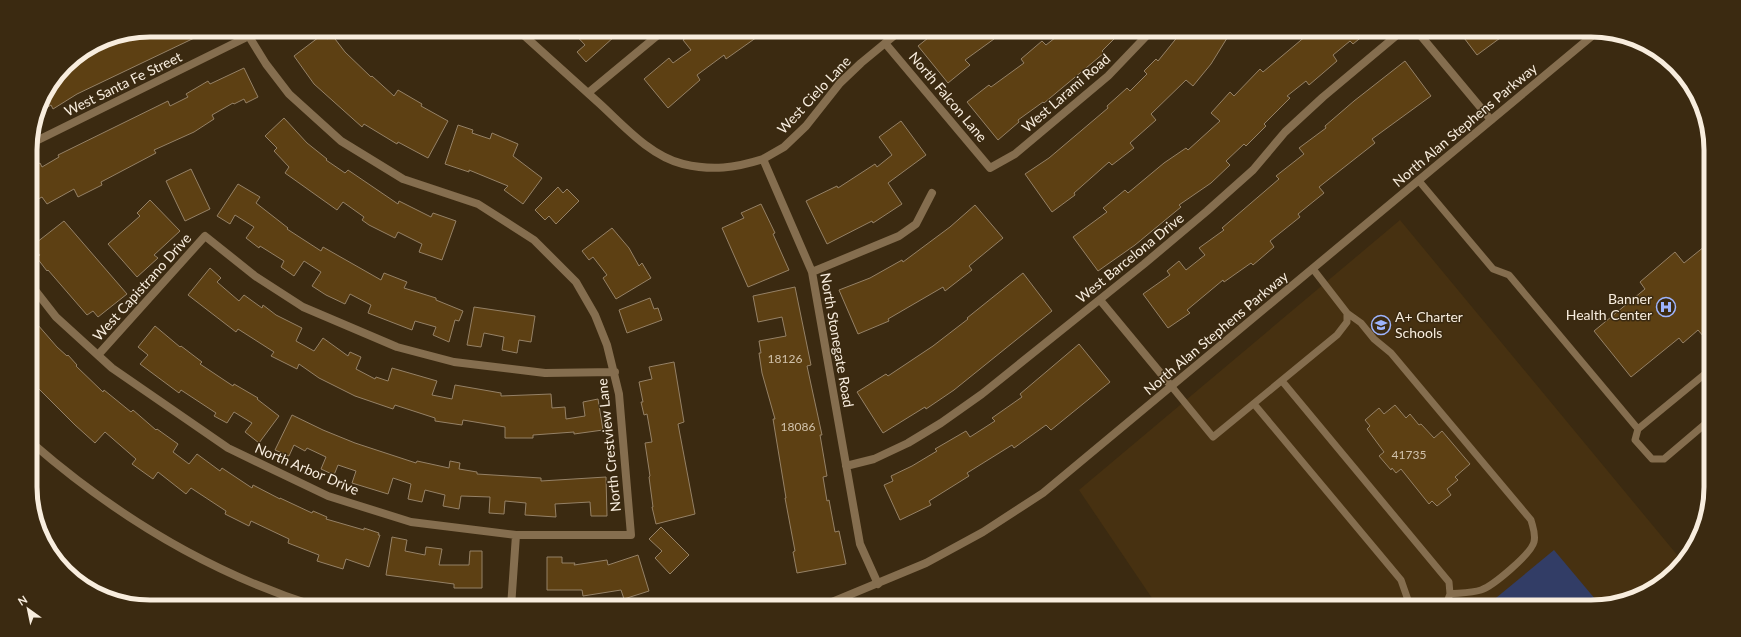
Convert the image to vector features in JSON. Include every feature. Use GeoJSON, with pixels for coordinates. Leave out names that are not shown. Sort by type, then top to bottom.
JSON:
{"type":"FeatureCollection","features":[{"type":"Feature","properties":{"kind":"street","name":"West Santa Fe Street"},"geometry":{"type":"LineString","coordinates":[[37,140],[239,37]]}},
{"type":"Feature","properties":{"kind":"street","name":"North Crestview Lane"},"geometry":{"type":"LineString","coordinates":[[250,37],[289,94],[341,141],[403,179],[478,204],[534,240],[576,282],[595,315],[607,345],[615,372],[619,394],[631,535]]}},
{"type":"Feature","properties":{"kind":"street"},"geometry":{"type":"LineString","coordinates":[[526,37],[629,130],[656,151],[682,163],[712,168],[738,167],[763,159]]}},
{"type":"Feature","properties":{"kind":"street"},"geometry":{"type":"LineString","coordinates":[[588,93],[656,37]]}},
{"type":"Feature","properties":{"kind":"street","name":"West Cielo Lane"},"geometry":{"type":"LineString","coordinates":[[763,159],[790,142],[806,126],[840,83],[892,37]]}},
{"type":"Feature","properties":{"kind":"street","name":"West Larami Road"},"geometry":{"type":"LineString","coordinates":[[990,168],[1015,154],[1108,76],[1145,37]]}},
{"type":"Feature","properties":{"kind":"street","name":"West Barcelona Drive"},"geometry":{"type":"LineString","coordinates":[[846,466],[874,459],[908,443],[982,394],[1100,300],[1207,211],[1253,170],[1285,132],[1323,97],[1395,37]]}},
{"type":"Feature","properties":{"kind":"street"},"geometry":{"type":"LineString","coordinates":[[1422,37],[1491,120]]}},
{"type":"Feature","properties":{"kind":"street","name":"North Alan Stephens Parkway"},"geometry":{"type":"LineString","coordinates":[[838,600],[926,563],[983,532],[1043,493],[1591,37]]}},
{"type":"Feature","properties":{"kind":"street","name":"North Falcon Lane"},"geometry":{"type":"LineString","coordinates":[[885,43],[990,168]]}},
{"type":"Feature","properties":{"kind":"street","name":"North Stonegate Road"},"geometry":{"type":"LineString","coordinates":[[763,159],[812,272],[860,544],[878,584]]}},
{"type":"Feature","properties":{"kind":"street"},"geometry":{"type":"LineString","coordinates":[[812,272],[899,236],[916,224],[932,193]]}},
{"type":"Feature","properties":{"kind":"street","name":"West Capistrano Drive"},"geometry":{"type":"LineString","coordinates":[[98,355],[205,236],[255,276],[303,307],[397,347],[454,362],[545,373],[615,372]]}},
{"type":"Feature","properties":{"kind":"street","name":"North Arbor Drive"},"geometry":{"type":"LineString","coordinates":[[37,293],[56,317],[112,368],[228,448],[328,496],[411,522],[516,535],[631,535]]}},
{"type":"Feature","properties":{"kind":"street"},"geometry":{"type":"LineString","coordinates":[[1100,300],[1172,387]]}},
{"type":"Feature","properties":{"kind":"street"},"geometry":{"type":"LineString","coordinates":[[37,447],[65,472],[119,512],[173,544],[232,574],[300,600]]}},
{"type":"Feature","properties":{"kind":"street"},"geometry":{"type":"LineString","coordinates":[[511,600],[516,535]]}},
{"type":"Feature","properties":{"kind":"lane"},"geometry":{"type":"LineString","coordinates":[[1419,181],[1493,269],[1509,275],[1638,429]]}},
{"type":"Feature","properties":{"kind":"lane"},"geometry":{"type":"LineString","coordinates":[[1313,269],[1347,313],[1361,323],[1374,339],[1391,353],[1531,520],[1535,532],[1533,543],[1526,554],[1489,586],[1482,590],[1450,594]]}},
{"type":"Feature","properties":{"kind":"lane"},"geometry":{"type":"LineString","coordinates":[[1172,387],[1213,437],[1337,335],[1347,322],[1347,313]]}},
{"type":"Feature","properties":{"kind":"lane"},"geometry":{"type":"LineString","coordinates":[[1704,375],[1638,429],[1636,440],[1652,459],[1664,459],[1704,425]]}},
{"type":"Feature","properties":{"kind":"lane"},"geometry":{"type":"LineString","coordinates":[[1282,381],[1449,582],[1449,600]]}},
{"type":"Feature","properties":{"kind":"lane"},"geometry":{"type":"LineString","coordinates":[[1254,404],[1401,580],[1408,600]]}},
{"type":"Feature","properties":{"kind":"shaded area","name":"A+ Charter Schools"},"geometry":{"type":"Polygon","coordinates":[[[1400,220],[1679,558],[1666,572],[1648,585],[1628,594],[1599,600],[1153,600],[1079,490],[1400,220]]]}},
{"type":"Feature","properties":{"kind":"shaded area"},"geometry":{"type":"Polygon","coordinates":[[[1554,550],[1596,600],[1493,600],[1554,550]]]}},
{"type":"Feature","properties":{"kind":"building"},"geometry":{"type":"Polygon","coordinates":[[[142,37],[196,37],[77,94],[53,109],[51,105],[45,108],[60,81],[75,65],[93,52],[113,43],[128,39],[142,37]]]}},
{"type":"Feature","properties":{"kind":"building"},"geometry":{"type":"Polygon","coordinates":[[[319,37],[325,37],[327,39],[334,37],[345,52],[371,77],[372,76],[394,96],[398,90],[422,104],[421,106],[448,121],[428,158],[398,142],[397,144],[364,124],[362,127],[314,84],[294,56],[319,37]]]}},
{"type":"Feature","properties":{"kind":"building"},"geometry":{"type":"Polygon","coordinates":[[[578,37],[614,37],[586,62],[577,52],[585,45],[578,37]]]}},
{"type":"Feature","properties":{"kind":"building"},"geometry":{"type":"Polygon","coordinates":[[[687,37],[757,37],[726,59],[724,55],[697,75],[700,80],[668,108],[644,79],[669,58],[673,63],[691,50],[683,40],[687,37]]]}},
{"type":"Feature","properties":{"kind":"building"},"geometry":{"type":"Polygon","coordinates":[[[929,37],[993,37],[992,38],[994,39],[965,60],[970,65],[948,83],[918,46],[929,37]]]}},
{"type":"Feature","properties":{"kind":"building"},"geometry":{"type":"Polygon","coordinates":[[[1056,37],[1116,37],[1102,51],[1104,53],[1044,103],[1043,102],[1018,120],[1019,122],[998,140],[967,102],[989,85],[991,87],[1024,63],[1021,59],[1042,41],[1046,45],[1056,37]]]}},
{"type":"Feature","properties":{"kind":"building"},"geometry":{"type":"Polygon","coordinates":[[[1177,37],[1228,37],[1211,64],[1193,86],[1186,80],[1151,114],[1156,120],[1130,143],[1134,148],[1112,165],[1109,162],[1074,193],[1075,195],[1052,212],[1025,174],[1049,158],[1108,108],[1107,106],[1127,88],[1130,91],[1147,74],[1144,71],[1156,59],[1158,61],[1177,37]]]}},
{"type":"Feature","properties":{"kind":"building"},"geometry":{"type":"Polygon","coordinates":[[[1305,37],[1362,37],[1353,44],[1350,41],[1333,55],[1337,61],[1309,85],[1306,81],[1287,96],[1290,98],[1264,124],[1266,126],[1246,146],[1244,144],[1226,161],[1230,165],[1211,183],[1179,205],[1181,207],[1135,245],[1098,271],[1073,237],[1107,212],[1103,208],[1125,190],[1128,193],[1164,163],[1186,148],[1188,150],[1220,121],[1211,113],[1230,92],[1234,96],[1260,69],[1263,72],[1305,37]]]}},
{"type":"Feature","properties":{"kind":"building"},"geometry":{"type":"Polygon","coordinates":[[[1463,37],[1501,37],[1477,55],[1463,37]]]}},
{"type":"Feature","properties":{"kind":"building"},"geometry":{"type":"Polygon","coordinates":[[[1405,61],[1431,96],[1372,139],[1375,143],[1319,187],[1324,193],[1298,214],[1300,217],[1270,241],[1274,247],[1253,265],[1251,263],[1224,282],[1223,280],[1187,310],[1190,313],[1168,328],[1143,294],[1170,275],[1167,271],[1179,261],[1186,270],[1205,255],[1199,248],[1224,230],[1222,228],[1279,179],[1276,176],[1304,154],[1299,148],[1326,128],[1325,126],[1354,101],[1405,61]]]}},
{"type":"Feature","properties":{"kind":"building"},"geometry":{"type":"Polygon","coordinates":[[[244,68],[258,97],[246,103],[244,99],[234,104],[233,103],[212,115],[214,119],[194,132],[154,150],[156,153],[101,182],[102,185],[78,197],[74,189],[47,204],[42,197],[37,200],[37,165],[40,163],[42,167],[59,157],[58,155],[168,101],[170,106],[188,97],[186,94],[208,81],[210,84],[244,68]]]}},
{"type":"Feature","properties":{"kind":"building"},"geometry":{"type":"Polygon","coordinates":[[[284,118],[307,143],[327,159],[326,160],[345,173],[348,170],[398,204],[399,201],[431,217],[433,213],[456,221],[442,260],[419,252],[422,244],[398,232],[395,238],[369,225],[362,220],[364,217],[343,202],[337,210],[285,173],[289,167],[274,151],[277,148],[265,136],[284,118]]]}},
{"type":"Feature","properties":{"kind":"building"},"geometry":{"type":"Polygon","coordinates":[[[901,121],[926,155],[888,183],[902,204],[873,223],[872,221],[827,244],[806,201],[837,186],[838,188],[875,164],[877,167],[892,155],[879,137],[901,121]]]}},
{"type":"Feature","properties":{"kind":"building"},"geometry":{"type":"Polygon","coordinates":[[[458,125],[473,130],[472,133],[490,139],[492,133],[518,144],[513,156],[542,178],[523,204],[504,190],[508,186],[469,170],[469,172],[445,164],[458,125]]]}},
{"type":"Feature","properties":{"kind":"building"},"geometry":{"type":"Polygon","coordinates":[[[191,169],[210,209],[185,221],[166,181],[191,169]]]}},
{"type":"Feature","properties":{"kind":"building"},"geometry":{"type":"Polygon","coordinates":[[[238,184],[260,197],[256,203],[288,228],[287,229],[321,251],[323,247],[381,280],[384,273],[407,282],[404,288],[436,298],[436,300],[463,311],[459,321],[455,320],[449,342],[433,335],[436,327],[415,321],[412,330],[368,313],[371,305],[350,294],[345,304],[326,295],[312,286],[321,272],[304,261],[294,276],[281,267],[284,261],[260,246],[259,248],[246,238],[254,227],[235,215],[230,224],[217,216],[238,184]]]}},
{"type":"Feature","properties":{"kind":"building"},"geometry":{"type":"Polygon","coordinates":[[[558,187],[563,193],[567,189],[579,201],[556,224],[549,216],[545,220],[535,210],[558,187]]]}},
{"type":"Feature","properties":{"kind":"building"},"geometry":{"type":"Polygon","coordinates":[[[150,200],[180,231],[154,255],[158,258],[137,277],[108,244],[140,216],[137,213],[150,200]]]}},
{"type":"Feature","properties":{"kind":"building"},"geometry":{"type":"Polygon","coordinates":[[[761,204],[775,233],[773,234],[789,270],[748,287],[722,228],[744,218],[741,213],[761,204]]]}},
{"type":"Feature","properties":{"kind":"building"},"geometry":{"type":"Polygon","coordinates":[[[975,205],[1003,238],[969,266],[972,270],[945,291],[943,287],[888,319],[889,321],[858,334],[839,290],[870,278],[902,260],[903,262],[950,227],[975,205]]]}},
{"type":"Feature","properties":{"kind":"building"},"geometry":{"type":"Polygon","coordinates":[[[64,221],[127,294],[98,317],[93,311],[87,315],[37,258],[40,255],[37,252],[37,242],[64,221]]]}},
{"type":"Feature","properties":{"kind":"building"},"geometry":{"type":"Polygon","coordinates":[[[612,228],[629,248],[639,266],[642,263],[651,278],[616,299],[603,278],[607,275],[593,257],[589,260],[582,251],[612,228]]]}},
{"type":"Feature","properties":{"kind":"building","name":"Banner Health Center"},"geometry":{"type":"Polygon","coordinates":[[[1704,247],[1704,337],[1698,330],[1683,343],[1679,338],[1631,377],[1594,331],[1645,289],[1640,282],[1675,252],[1684,263],[1704,247]]]}},
{"type":"Feature","properties":{"kind":"building"},"geometry":{"type":"Polygon","coordinates":[[[210,268],[221,278],[217,282],[239,301],[244,295],[262,308],[263,305],[276,315],[302,328],[296,341],[314,351],[323,338],[348,356],[350,352],[361,357],[356,369],[375,379],[376,377],[388,381],[392,368],[437,381],[432,395],[452,399],[455,385],[501,393],[501,396],[551,394],[552,408],[565,407],[566,419],[585,416],[583,402],[598,399],[603,430],[574,434],[574,432],[533,435],[533,438],[505,438],[505,427],[463,420],[462,425],[435,421],[435,418],[395,405],[393,409],[355,396],[319,378],[299,364],[297,369],[271,356],[274,352],[238,329],[236,332],[188,295],[210,268]]]}},
{"type":"Feature","properties":{"kind":"building"},"geometry":{"type":"Polygon","coordinates":[[[1023,273],[1052,311],[954,390],[926,409],[925,407],[883,433],[857,392],[886,374],[888,376],[933,346],[1023,273]]]}},
{"type":"Feature","properties":{"kind":"building"},"geometry":{"type":"Polygon","coordinates":[[[795,287],[811,365],[807,366],[822,435],[820,435],[827,476],[823,477],[827,501],[829,500],[835,532],[839,531],[846,564],[797,573],[793,552],[795,551],[773,419],[775,419],[762,373],[759,353],[761,353],[759,341],[786,336],[782,317],[758,322],[753,296],[795,287]]]}},
{"type":"Feature","properties":{"kind":"building"},"geometry":{"type":"Polygon","coordinates":[[[650,298],[654,309],[658,308],[662,320],[627,333],[619,310],[650,298]]]}},
{"type":"Feature","properties":{"kind":"building"},"geometry":{"type":"Polygon","coordinates":[[[474,307],[535,316],[531,342],[519,340],[517,353],[502,350],[504,337],[484,333],[481,347],[467,345],[474,307]]]}},
{"type":"Feature","properties":{"kind":"building"},"geometry":{"type":"Polygon","coordinates":[[[37,324],[57,347],[67,356],[68,355],[77,365],[76,366],[103,392],[104,390],[131,412],[133,410],[156,430],[157,429],[178,444],[173,452],[189,464],[197,454],[220,471],[222,468],[252,488],[253,485],[312,513],[313,511],[327,517],[326,519],[379,533],[378,535],[380,535],[369,567],[346,559],[343,569],[317,561],[319,555],[288,543],[289,539],[251,521],[249,526],[225,514],[226,511],[191,488],[186,494],[158,472],[153,479],[132,464],[136,459],[105,432],[95,443],[37,387],[37,324]]]}},
{"type":"Feature","properties":{"kind":"building"},"geometry":{"type":"Polygon","coordinates":[[[155,326],[180,347],[181,346],[202,362],[200,364],[233,386],[234,384],[258,398],[257,399],[279,416],[259,443],[245,432],[252,423],[234,412],[227,423],[214,416],[216,413],[181,390],[179,393],[140,364],[148,355],[138,347],[155,326]]]}},
{"type":"Feature","properties":{"kind":"building"},"geometry":{"type":"Polygon","coordinates":[[[1079,344],[1110,382],[1051,430],[1046,425],[1014,448],[1012,445],[967,473],[969,476],[929,501],[931,505],[900,520],[884,485],[893,481],[891,476],[912,466],[937,451],[935,449],[966,431],[970,437],[995,421],[992,418],[1022,397],[1020,394],[1079,344]]]}},
{"type":"Feature","properties":{"kind":"building"},"geometry":{"type":"Polygon","coordinates":[[[674,362],[684,422],[678,424],[695,514],[656,524],[652,507],[650,476],[645,443],[652,442],[647,414],[644,415],[641,402],[643,402],[639,382],[652,379],[649,367],[674,362]]]}},
{"type":"Feature","properties":{"kind":"building"},"geometry":{"type":"Polygon","coordinates":[[[1395,405],[1406,418],[1410,414],[1419,425],[1421,424],[1434,438],[1442,431],[1470,464],[1455,477],[1458,480],[1447,489],[1451,495],[1437,506],[1432,501],[1429,504],[1401,469],[1396,473],[1392,468],[1391,470],[1379,456],[1384,452],[1367,429],[1370,426],[1365,420],[1379,408],[1384,414],[1395,405]]]}},
{"type":"Feature","properties":{"kind":"building"},"geometry":{"type":"Polygon","coordinates":[[[292,415],[355,443],[416,463],[417,461],[449,468],[450,461],[460,463],[459,469],[477,472],[477,474],[541,478],[541,481],[606,477],[607,516],[591,516],[590,502],[555,504],[556,517],[525,515],[526,503],[505,501],[504,514],[489,513],[490,497],[461,496],[459,509],[443,506],[445,495],[425,490],[422,502],[408,499],[411,484],[393,478],[388,494],[352,483],[356,471],[338,465],[334,475],[321,469],[326,457],[307,448],[305,451],[294,445],[289,456],[275,450],[292,415]]]}},
{"type":"Feature","properties":{"kind":"building"},"geometry":{"type":"Polygon","coordinates":[[[661,527],[689,555],[670,574],[655,558],[662,551],[649,539],[661,527]]]}},
{"type":"Feature","properties":{"kind":"building"},"geometry":{"type":"Polygon","coordinates":[[[392,537],[407,540],[405,551],[425,555],[426,547],[442,549],[439,565],[469,565],[470,551],[482,551],[482,588],[454,588],[454,584],[386,575],[392,537]]]}},
{"type":"Feature","properties":{"kind":"building"},"geometry":{"type":"Polygon","coordinates":[[[638,555],[649,591],[624,599],[621,590],[583,596],[582,590],[547,590],[547,557],[562,557],[562,563],[575,563],[574,565],[607,560],[608,565],[638,555]]]}},
{"type":"Feature","properties":{"kind":"place","name":"Banner Health Center"},"geometry":{"type":"Point","coordinates":[1666,307]}},
{"type":"Feature","properties":{"kind":"place","name":"A+ Charter Schools"},"geometry":{"type":"Point","coordinates":[1381,325]}}]}
